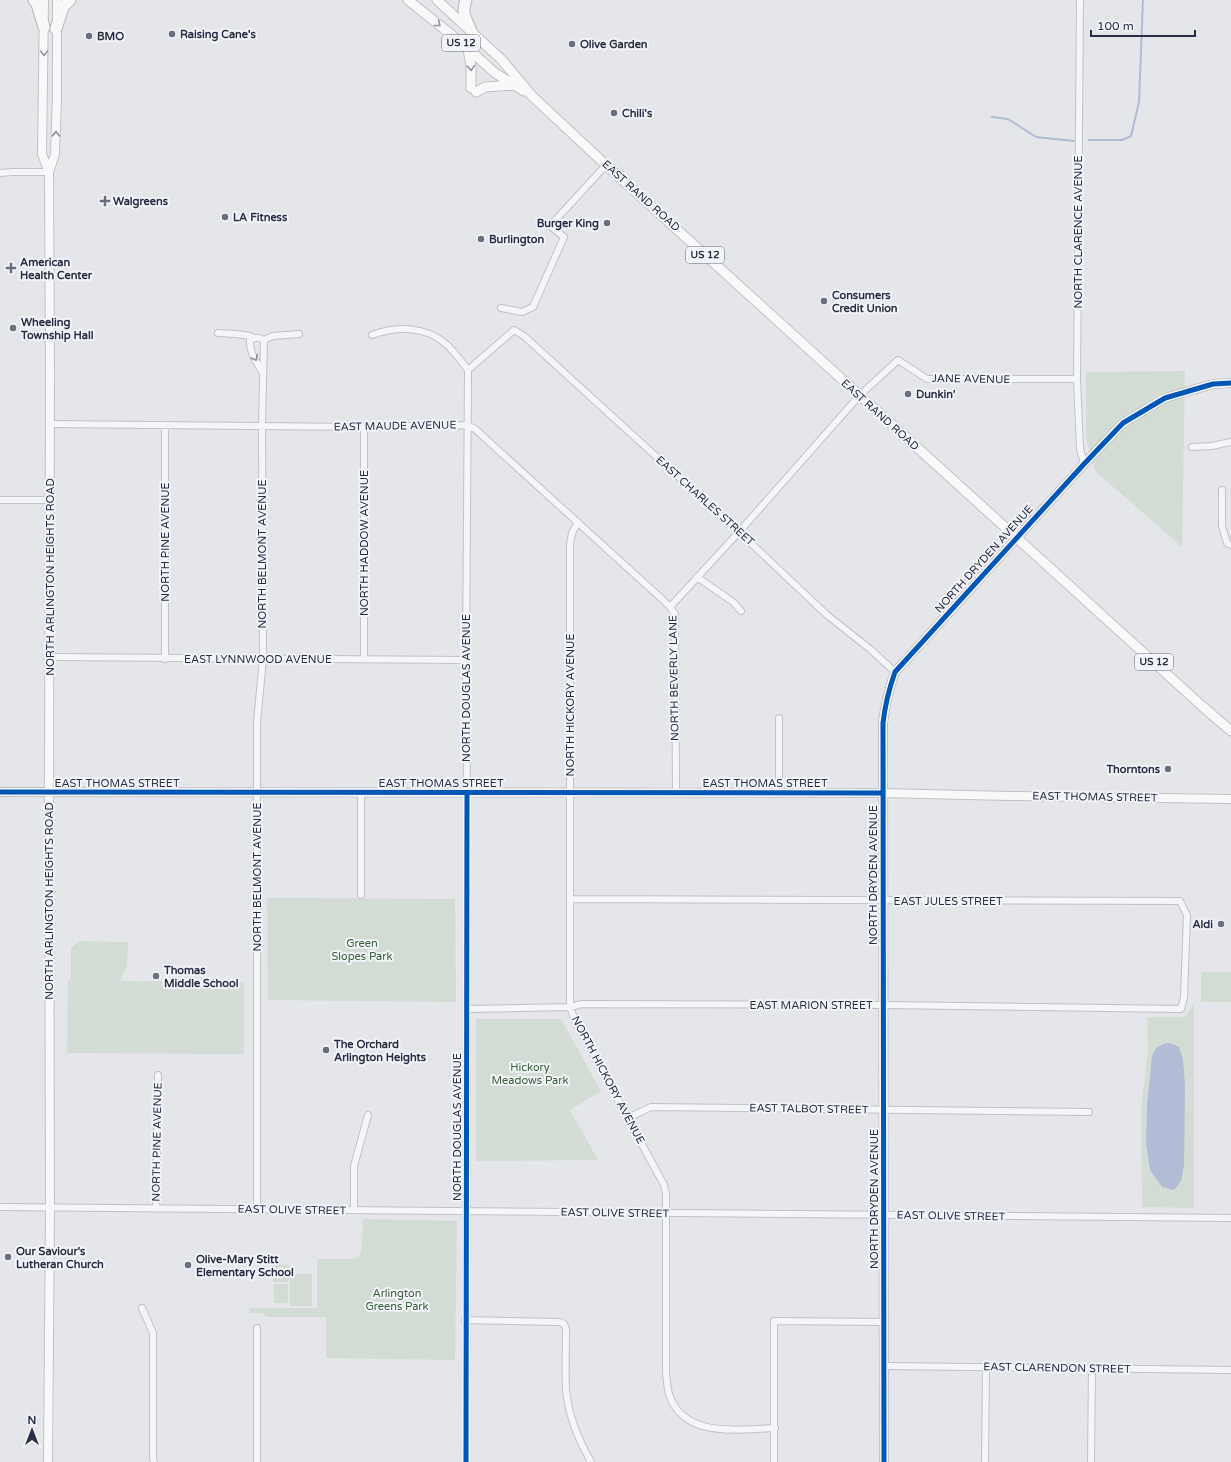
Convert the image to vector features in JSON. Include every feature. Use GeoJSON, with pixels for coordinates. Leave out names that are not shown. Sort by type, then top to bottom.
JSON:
{"type":"FeatureCollection","features":[{"type":"Feature","properties":{"kind":"highway"},"geometry":{"type":"LineString","coordinates":[[34,0],[37,4],[44,27]]}},
{"type":"Feature","properties":{"kind":"highway"},"geometry":{"type":"LineString","coordinates":[[56,29],[63,7],[70,0]]}},
{"type":"Feature","properties":{"kind":"highway"},"geometry":{"type":"LineString","coordinates":[[466,0],[463,8],[471,31]]}},
{"type":"Feature","properties":{"kind":"main road","name":"EAST RAND ROAD"},"geometry":{"type":"LineString","coordinates":[[408,0],[495,73],[532,96]]}},
{"type":"Feature","properties":{"kind":"main road","name":"EAST RAND ROAD"},"geometry":{"type":"LineString","coordinates":[[437,0],[502,60],[532,96],[859,396],[1231,731]]}},
{"type":"Feature","properties":{"kind":"main road"},"geometry":{"type":"LineString","coordinates":[[468,49],[474,90],[485,87],[515,85]]}},
{"type":"Feature","properties":{"kind":"street","name":"NORTH ARLINGTON HEIGHTS ROAD"},"geometry":{"type":"LineString","coordinates":[[44,0],[42,154],[49,172]]}},
{"type":"Feature","properties":{"kind":"street","name":"NORTH ARLINGTON HEIGHTS ROAD"},"geometry":{"type":"LineString","coordinates":[[48,1462],[50,1208],[49,172],[55,154],[57,97],[57,0]]}},
{"type":"Feature","properties":{"kind":"street","name":"NORTH CLARENCE AVENUE"},"geometry":{"type":"LineString","coordinates":[[1080,0],[1077,379],[1080,449],[1084,464]]}},
{"type":"Feature","properties":{"kind":"street"},"geometry":{"type":"LineString","coordinates":[[501,308],[522,312],[533,307],[564,237],[550,226],[606,164]]}},
{"type":"Feature","properties":{"kind":"street"},"geometry":{"type":"LineString","coordinates":[[0,173],[49,172]]}},
{"type":"Feature","properties":{"kind":"street"},"geometry":{"type":"LineString","coordinates":[[372,335],[390,329],[422,331],[435,336],[447,344],[468,370]]}},
{"type":"Feature","properties":{"kind":"street","name":"EAST CHARLES STREET"},"geometry":{"type":"LineString","coordinates":[[468,370],[514,330],[524,336],[739,532],[827,615],[896,672]]}},
{"type":"Feature","properties":{"kind":"street"},"geometry":{"type":"LineString","coordinates":[[218,333],[251,336],[252,339]]}},
{"type":"Feature","properties":{"kind":"street"},"geometry":{"type":"LineString","coordinates":[[263,373],[252,354],[250,340],[258,337],[264,340],[273,336],[299,334]]}},
{"type":"Feature","properties":{"kind":"street","name":"NORTH BELMONT AVENUE"},"geometry":{"type":"LineString","coordinates":[[257,1210],[257,708],[263,659],[262,426],[264,340]]}},
{"type":"Feature","properties":{"kind":"street","name":"JANE AVENUE"},"geometry":{"type":"LineString","coordinates":[[859,396],[898,360],[927,379],[1077,379]]}},
{"type":"Feature","properties":{"kind":"street","name":"NORTH DOUGLAS AVENUE"},"geometry":{"type":"LineString","coordinates":[[466,1462],[466,660],[468,370]]}},
{"type":"Feature","properties":{"kind":"street","name":"NORTH DRYDEN AVENUE"},"geometry":{"type":"LineString","coordinates":[[884,1462],[882,723],[887,697],[896,672],[1123,423],[1165,398],[1213,384],[1231,383]]}},
{"type":"Feature","properties":{"kind":"street","name":"NORTH BEVERLY LANE"},"geometry":{"type":"LineString","coordinates":[[676,793],[675,614],[670,607],[739,532],[859,396]]}},
{"type":"Feature","properties":{"kind":"street","name":"EAST MAUDE AVENUE"},"geometry":{"type":"LineString","coordinates":[[50,424],[364,427],[467,425],[475,429],[670,607]]}},
{"type":"Feature","properties":{"kind":"street","name":"NORTH PINE AVENUE"},"geometry":{"type":"LineString","coordinates":[[165,426],[166,658]]}},
{"type":"Feature","properties":{"kind":"street","name":"NORTH HADDOW AVENUE"},"geometry":{"type":"LineString","coordinates":[[364,427],[364,659]]}},
{"type":"Feature","properties":{"kind":"street"},"geometry":{"type":"LineString","coordinates":[[1192,447],[1212,446],[1231,442]]}},
{"type":"Feature","properties":{"kind":"street"},"geometry":{"type":"LineString","coordinates":[[1222,490],[1222,526],[1227,543],[1231,545]]}},
{"type":"Feature","properties":{"kind":"street"},"geometry":{"type":"LineString","coordinates":[[0,500],[50,500]]}},
{"type":"Feature","properties":{"kind":"street","name":"NORTH HICKORY AVENUE"},"geometry":{"type":"LineString","coordinates":[[578,522],[572,533],[570,544],[570,1008],[574,1021],[664,1185],[666,1213],[666,1373],[669,1394],[680,1412],[697,1424],[708,1428],[723,1430],[775,1428]]}},
{"type":"Feature","properties":{"kind":"street"},"geometry":{"type":"LineString","coordinates":[[697,577],[733,602],[741,611]]}},
{"type":"Feature","properties":{"kind":"street","name":"EAST LYNNWOOD AVENUE"},"geometry":{"type":"LineString","coordinates":[[50,657],[466,660]]}},
{"type":"Feature","properties":{"kind":"street"},"geometry":{"type":"LineString","coordinates":[[779,718],[779,793]]}},
{"type":"Feature","properties":{"kind":"street","name":"EAST THOMAS STREET"},"geometry":{"type":"LineString","coordinates":[[0,792],[882,793],[1231,799]]}},
{"type":"Feature","properties":{"kind":"street"},"geometry":{"type":"LineString","coordinates":[[361,793],[361,895]]}},
{"type":"Feature","properties":{"kind":"street","name":"EAST JULES STREET"},"geometry":{"type":"LineString","coordinates":[[571,899],[1180,902],[1187,915],[1184,997],[1181,1009]]}},
{"type":"Feature","properties":{"kind":"street","name":"EAST MARION STREET"},"geometry":{"type":"LineString","coordinates":[[466,1009],[570,1008],[582,1004],[883,1005],[1181,1009]]}},
{"type":"Feature","properties":{"kind":"street","name":"NORTH PINE AVENUE"},"geometry":{"type":"LineString","coordinates":[[156,1209],[158,1074]]}},
{"type":"Feature","properties":{"kind":"street","name":"EAST TALBOT STREET"},"geometry":{"type":"LineString","coordinates":[[628,1118],[651,1107],[1089,1112]]}},
{"type":"Feature","properties":{"kind":"street"},"geometry":{"type":"LineString","coordinates":[[354,1210],[354,1166],[368,1115]]}},
{"type":"Feature","properties":{"kind":"street","name":"EAST OLIVE STREET"},"geometry":{"type":"LineString","coordinates":[[0,1207],[1231,1218]]}},
{"type":"Feature","properties":{"kind":"street"},"geometry":{"type":"LineString","coordinates":[[142,1308],[153,1333],[154,1462]]}},
{"type":"Feature","properties":{"kind":"street"},"geometry":{"type":"LineString","coordinates":[[465,1320],[560,1322],[564,1324],[566,1329],[566,1389],[569,1409],[581,1442],[591,1462]]}},
{"type":"Feature","properties":{"kind":"street"},"geometry":{"type":"LineString","coordinates":[[774,1462],[774,1321],[884,1322]]}},
{"type":"Feature","properties":{"kind":"street"},"geometry":{"type":"LineString","coordinates":[[257,1328],[257,1462]]}},
{"type":"Feature","properties":{"kind":"street","name":"EAST CLARENDON STREET"},"geometry":{"type":"LineString","coordinates":[[884,1366],[1231,1370]]}},
{"type":"Feature","properties":{"kind":"street"},"geometry":{"type":"LineString","coordinates":[[985,1462],[986,1367]]}},
{"type":"Feature","properties":{"kind":"street"},"geometry":{"type":"LineString","coordinates":[[1092,1368],[1092,1462]]}},
{"type":"Feature","properties":{"kind":"green space"},"geometry":{"type":"Polygon","coordinates":[[[1185,371],[1182,547],[1095,471],[1086,438],[1086,372],[1185,371]]]}},
{"type":"Feature","properties":{"kind":"green space","name":"Green Slopes Park"},"geometry":{"type":"Polygon","coordinates":[[[267,898],[455,899],[456,1002],[268,1000],[267,898]]]}},
{"type":"Feature","properties":{"kind":"green space"},"geometry":{"type":"Polygon","coordinates":[[[79,941],[128,942],[127,965],[120,981],[244,982],[244,1054],[67,1053],[68,981],[71,981],[71,948],[79,941]]]}},
{"type":"Feature","properties":{"kind":"green space"},"geometry":{"type":"Polygon","coordinates":[[[1201,972],[1231,972],[1231,1002],[1201,1002],[1201,972]]]}},
{"type":"Feature","properties":{"kind":"green space"},"geometry":{"type":"Polygon","coordinates":[[[1194,1004],[1194,1208],[1142,1207],[1141,1107],[1148,1052],[1147,1017],[1185,1017],[1194,1004]]]}},
{"type":"Feature","properties":{"kind":"green space","name":"Hickory Meadows Park"},"geometry":{"type":"Polygon","coordinates":[[[476,1019],[561,1019],[601,1091],[570,1110],[598,1160],[476,1161],[476,1019]]]}},
{"type":"Feature","properties":{"kind":"green space","name":"Arlington Greens Park"},"geometry":{"type":"Polygon","coordinates":[[[363,1219],[457,1221],[455,1360],[326,1358],[326,1317],[266,1317],[263,1313],[249,1313],[249,1308],[317,1308],[317,1259],[355,1259],[360,1255],[362,1248],[363,1219]]]}},
{"type":"Feature","properties":{"kind":"green space"},"geometry":{"type":"Polygon","coordinates":[[[273,1264],[289,1265],[289,1282],[273,1282],[273,1264]]]}},
{"type":"Feature","properties":{"kind":"green space"},"geometry":{"type":"Polygon","coordinates":[[[290,1274],[312,1274],[312,1306],[290,1306],[290,1274]]]}},
{"type":"Feature","properties":{"kind":"green space"},"geometry":{"type":"Polygon","coordinates":[[[274,1284],[288,1284],[288,1303],[274,1303],[274,1284]]]}},
{"type":"Feature","properties":{"kind":"water"},"geometry":{"type":"Polygon","coordinates":[[[1166,1043],[1179,1047],[1183,1060],[1185,1086],[1184,1165],[1181,1181],[1174,1190],[1162,1187],[1150,1170],[1146,1143],[1147,1105],[1152,1056],[1156,1048],[1166,1043]]]}},
{"type":"Feature","properties":{"kind":"waterway"},"geometry":{"type":"LineString","coordinates":[[1089,140],[1122,140],[1131,136],[1139,102],[1143,0]]}},
{"type":"Feature","properties":{"kind":"waterway"},"geometry":{"type":"LineString","coordinates":[[992,117],[1008,119],[1036,137],[1074,141]]}},
{"type":"Feature","properties":{"kind":"cycle path"},"geometry":{"type":"LineString","coordinates":[[884,1462],[883,723],[886,703],[893,678],[895,672],[1123,423],[1165,398],[1213,384],[1231,383]]}},
{"type":"Feature","properties":{"kind":"cycle path"},"geometry":{"type":"LineString","coordinates":[[0,792],[882,793]]}},
{"type":"Feature","properties":{"kind":"cycle path"},"geometry":{"type":"LineString","coordinates":[[466,1462],[467,793]]}},
{"type":"Feature","properties":{"kind":"place","name":"Raising Cane's"},"geometry":{"type":"Point","coordinates":[172,34]}},
{"type":"Feature","properties":{"kind":"place","name":"BMO"},"geometry":{"type":"Point","coordinates":[89,36]}},
{"type":"Feature","properties":{"kind":"place","name":"Olive Garden"},"geometry":{"type":"Point","coordinates":[572,44]}},
{"type":"Feature","properties":{"kind":"place","name":"Chili's"},"geometry":{"type":"Point","coordinates":[614,113]}},
{"type":"Feature","properties":{"kind":"place","name":"Walgreens"},"geometry":{"type":"Point","coordinates":[105,201]}},
{"type":"Feature","properties":{"kind":"place","name":"LA Fitness"},"geometry":{"type":"Point","coordinates":[225,217]}},
{"type":"Feature","properties":{"kind":"place","name":"Burger King"},"geometry":{"type":"Point","coordinates":[607,223]}},
{"type":"Feature","properties":{"kind":"place","name":"Burlington"},"geometry":{"type":"Point","coordinates":[481,239]}},
{"type":"Feature","properties":{"kind":"place","name":"American Health Center"},"geometry":{"type":"Point","coordinates":[11,268]}},
{"type":"Feature","properties":{"kind":"place","name":"Consumers Credit Union"},"geometry":{"type":"Point","coordinates":[824,301]}},
{"type":"Feature","properties":{"kind":"place","name":"Wheeling Township Hall"},"geometry":{"type":"Point","coordinates":[13,328]}},
{"type":"Feature","properties":{"kind":"place","name":"Dunkin'"},"geometry":{"type":"Point","coordinates":[908,394]}},
{"type":"Feature","properties":{"kind":"place","name":"Thorntons"},"geometry":{"type":"Point","coordinates":[1168,769]}},
{"type":"Feature","properties":{"kind":"place","name":"Aldi"},"geometry":{"type":"Point","coordinates":[1221,924]}},
{"type":"Feature","properties":{"kind":"place","name":"Thomas Middle School"},"geometry":{"type":"Point","coordinates":[156,976]}},
{"type":"Feature","properties":{"kind":"place","name":"The Orchard Arlington Heights"},"geometry":{"type":"Point","coordinates":[326,1050]}},
{"type":"Feature","properties":{"kind":"place","name":"Our Saviour's Lutheran Church"},"geometry":{"type":"Point","coordinates":[8,1257]}},
{"type":"Feature","properties":{"kind":"place","name":"Olive-Mary Stitt Elementary School"},"geometry":{"type":"Point","coordinates":[188,1265]}}]}
